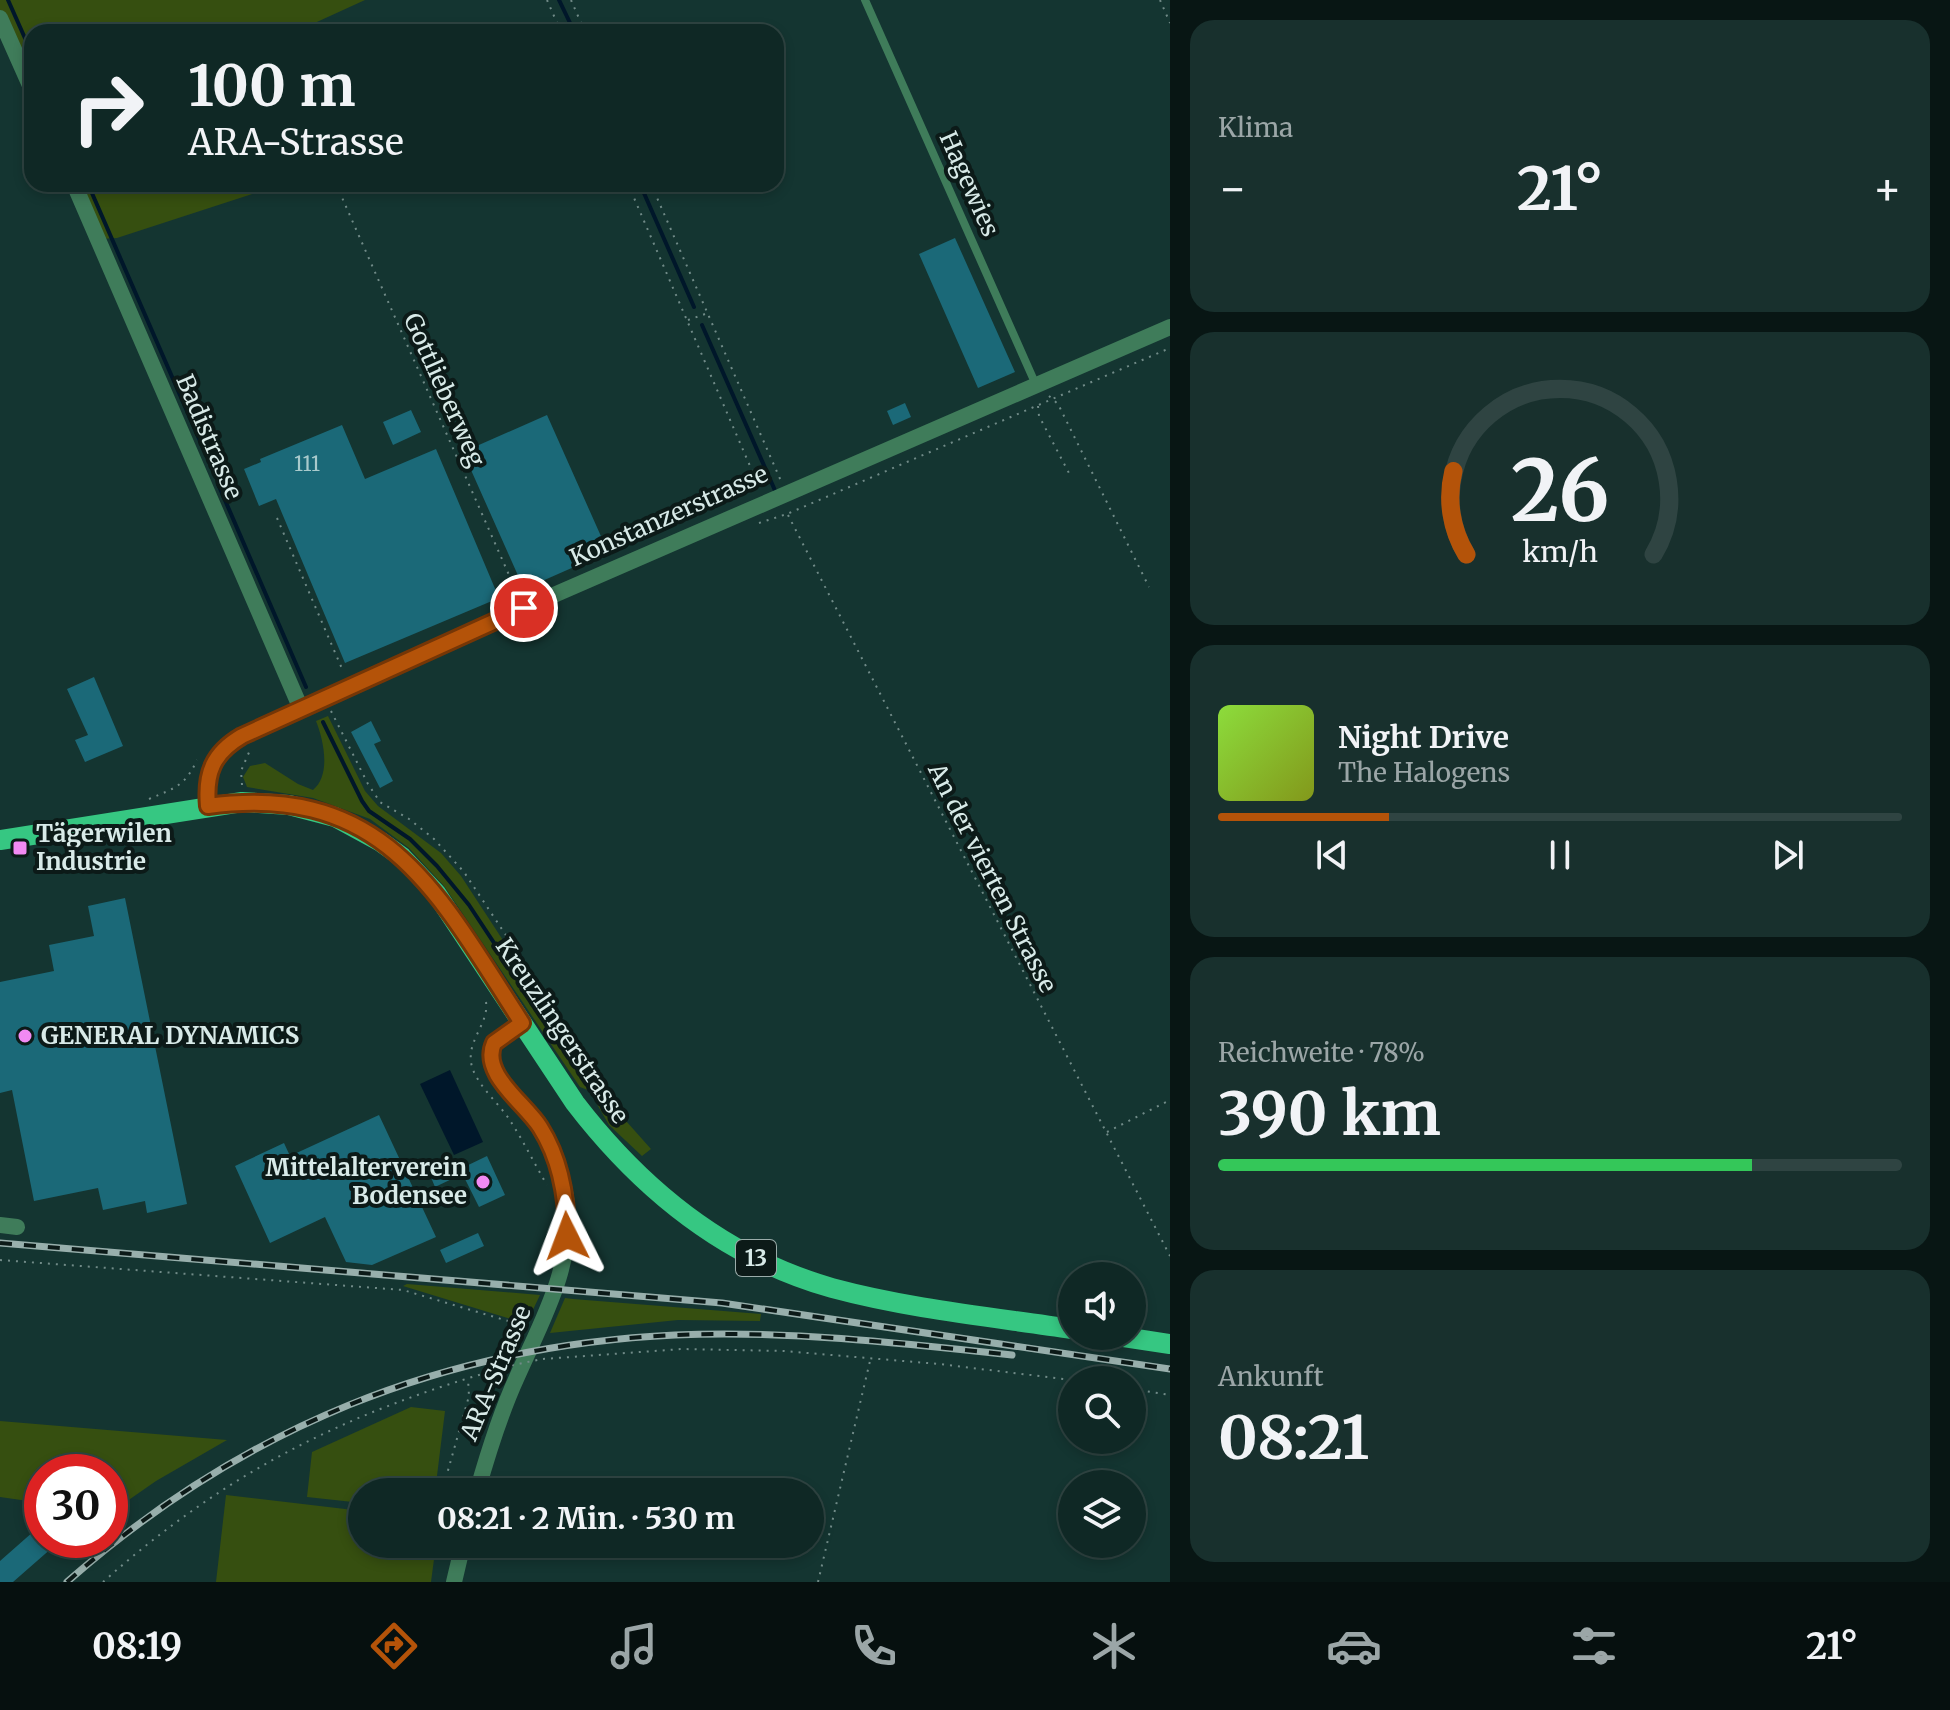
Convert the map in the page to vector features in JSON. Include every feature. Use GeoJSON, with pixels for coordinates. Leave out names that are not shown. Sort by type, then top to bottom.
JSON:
{"type":"FeatureCollection","features":[{"type":"Feature","properties":{"kind":"main road","name":"Kreuzlingerstrasse"},"geometry":{"type":"LineString","coordinates":[[208,806],[265,803],[311,809],[335,817],[402,857],[436,893],[575,1103],[619,1157],[664,1199],[726,1242],[797,1276],[859,1295],[1058,1327]]}},
{"type":"Feature","properties":{"kind":"main road","name":"13"},"geometry":{"type":"LineString","coordinates":[[0,840],[208,806]]}},
{"type":"Feature","properties":{"kind":"main road"},"geometry":{"type":"LineString","coordinates":[[1146,1340],[1170,1344]]}},
{"type":"Feature","properties":{"kind":"street"},"geometry":{"type":"LineString","coordinates":[[0,18],[24,72]]}},
{"type":"Feature","properties":{"kind":"street","name":"Badistrasse"},"geometry":{"type":"LineString","coordinates":[[77,192],[301,709]]}},
{"type":"Feature","properties":{"kind":"street","name":"Konstanzerstrasse"},"geometry":{"type":"LineString","coordinates":[[208,806],[211,765],[218,753],[242,736],[778,496],[1170,327]]}},
{"type":"Feature","properties":{"kind":"street","name":"ARA-Strasse"},"geometry":{"type":"LineString","coordinates":[[481,1478],[495,1429],[554,1297],[564,1267],[567,1236],[567,1203],[551,1147],[490,1061],[494,1043],[522,1023]]}},
{"type":"Feature","properties":{"kind":"street"},"geometry":{"type":"LineString","coordinates":[[454,1582],[460,1558]]}},
{"type":"Feature","properties":{"kind":"lane","name":"Hagewies"},"geometry":{"type":"LineString","coordinates":[[865,0],[1036,385]]}},
{"type":"Feature","properties":{"kind":"path"},"geometry":{"type":"LineString","coordinates":[[547,0],[558,24]]}},
{"type":"Feature","properties":{"kind":"path"},"geometry":{"type":"LineString","coordinates":[[571,0],[581,24]]}},
{"type":"Feature","properties":{"kind":"path"},"geometry":{"type":"LineString","coordinates":[[1160,0],[1170,23]]}},
{"type":"Feature","properties":{"kind":"path","name":"Gottlieberweg"},"geometry":{"type":"LineString","coordinates":[[340,192],[524,608]]}},
{"type":"Feature","properties":{"kind":"path"},"geometry":{"type":"LineString","coordinates":[[631,192],[750,466],[778,496]]}},
{"type":"Feature","properties":{"kind":"path"},"geometry":{"type":"LineString","coordinates":[[655,192],[708,313],[778,496]]}},
{"type":"Feature","properties":{"kind":"path"},"geometry":{"type":"LineString","coordinates":[[687,320],[708,313]]}},
{"type":"Feature","properties":{"kind":"path"},"geometry":{"type":"LineString","coordinates":[[1038,405],[1170,348]]}},
{"type":"Feature","properties":{"kind":"path"},"geometry":{"type":"LineString","coordinates":[[1036,385],[1058,404],[1149,587]]}},
{"type":"Feature","properties":{"kind":"path"},"geometry":{"type":"LineString","coordinates":[[1036,385],[1039,416],[1070,475]]}},
{"type":"Feature","properties":{"kind":"path","name":"An der vierten Strasse"},"geometry":{"type":"LineString","coordinates":[[1038,405],[787,514],[1170,1256]]}},
{"type":"Feature","properties":{"kind":"path"},"geometry":{"type":"LineString","coordinates":[[277,518],[350,686]]}},
{"type":"Feature","properties":{"kind":"path"},"geometry":{"type":"LineString","coordinates":[[330,710],[380,802],[434,839],[464,872],[608,1091]]}},
{"type":"Feature","properties":{"kind":"path"},"geometry":{"type":"LineString","coordinates":[[149,799],[182,784],[192,772],[196,760],[199,760]]}},
{"type":"Feature","properties":{"kind":"path"},"geometry":{"type":"LineString","coordinates":[[483,992],[488,1006],[471,1052],[474,1072],[509,1119],[553,1195]]}},
{"type":"Feature","properties":{"kind":"path"},"geometry":{"type":"LineString","coordinates":[[1106,1132],[1170,1100]]}},
{"type":"Feature","properties":{"kind":"path"},"geometry":{"type":"LineString","coordinates":[[0,1260],[403,1290],[530,1328]]}},
{"type":"Feature","properties":{"kind":"path"},"geometry":{"type":"LineString","coordinates":[[103,1582],[161,1533],[230,1484],[316,1435],[368,1412],[504,1367],[542,1359],[682,1349],[784,1351],[939,1364],[1058,1378]]}},
{"type":"Feature","properties":{"kind":"path"},"geometry":{"type":"LineString","coordinates":[[818,1582],[870,1359]]}},
{"type":"Feature","properties":{"kind":"path"},"geometry":{"type":"LineString","coordinates":[[447,1478],[469,1396],[468,1377]]}},
{"type":"Feature","properties":{"kind":"path"},"geometry":{"type":"LineString","coordinates":[[1146,1391],[1170,1395]]}},
{"type":"Feature","properties":{"kind":"green space"},"geometry":{"type":"Polygon","coordinates":[[[0,0],[365,0],[312,24],[24,24],[24,73],[0,18],[0,0]]]}},
{"type":"Feature","properties":{"kind":"green space"},"geometry":{"type":"Polygon","coordinates":[[[77,192],[258,192],[117,238],[98,239],[77,192]]]}},
{"type":"Feature","properties":{"kind":"green space"},"geometry":{"type":"Polygon","coordinates":[[[328,716],[365,791],[378,806],[441,853],[461,876],[597,1084],[590,1091],[580,1087],[444,886],[409,848],[370,819],[313,798],[247,787],[243,777],[250,766],[265,763],[313,790],[319,784],[324,767],[316,721],[328,716]]]}},
{"type":"Feature","properties":{"kind":"green space"},"geometry":{"type":"Polygon","coordinates":[[[602,1094],[651,1149],[642,1156],[609,1125],[594,1099],[602,1094]]]}},
{"type":"Feature","properties":{"kind":"green space"},"geometry":{"type":"Polygon","coordinates":[[[403,1286],[540,1295],[524,1323],[403,1286]]]}},
{"type":"Feature","properties":{"kind":"green space"},"geometry":{"type":"Polygon","coordinates":[[[565,1298],[761,1314],[760,1321],[678,1320],[550,1333],[565,1298]]]}},
{"type":"Feature","properties":{"kind":"green space"},"geometry":{"type":"Polygon","coordinates":[[[411,1407],[445,1411],[437,1478],[348,1478],[348,1501],[307,1497],[312,1452],[411,1407]]]}},
{"type":"Feature","properties":{"kind":"green space"},"geometry":{"type":"Polygon","coordinates":[[[0,1421],[227,1440],[128,1500],[128,1454],[24,1454],[24,1500],[0,1497],[0,1421]]]}},
{"type":"Feature","properties":{"kind":"green space"},"geometry":{"type":"Polygon","coordinates":[[[226,1495],[348,1509],[348,1558],[434,1558],[431,1582],[216,1582],[226,1495]]]}},
{"type":"Feature","properties":{"kind":"water"},"geometry":{"type":"Polygon","coordinates":[[[450,1070],[483,1142],[454,1155],[420,1084],[450,1070]]]}},
{"type":"Feature","properties":{"kind":"building"},"geometry":{"type":"Polygon","coordinates":[[[955,238],[1015,372],[978,388],[919,254],[955,238]]]}},
{"type":"Feature","properties":{"kind":"building"},"geometry":{"type":"Polygon","coordinates":[[[905,403],[911,417],[893,425],[887,411],[905,403]]]}},
{"type":"Feature","properties":{"kind":"building"},"geometry":{"type":"Polygon","coordinates":[[[411,410],[421,432],[393,445],[383,422],[411,410]]]}},
{"type":"Feature","properties":{"kind":"building"},"geometry":{"type":"Polygon","coordinates":[[[547,415],[608,552],[524,589],[463,452],[547,415]]]}},
{"type":"Feature","properties":{"kind":"building"},"geometry":{"type":"Polygon","coordinates":[[[342,425],[365,479],[436,449],[499,598],[345,663],[276,499],[259,506],[244,469],[261,462],[260,459],[342,425]]]}},
{"type":"Feature","properties":{"kind":"building"},"geometry":{"type":"Polygon","coordinates":[[[94,677],[123,746],[85,762],[75,740],[88,735],[67,689],[94,677]]]}},
{"type":"Feature","properties":{"kind":"building"},"geometry":{"type":"Polygon","coordinates":[[[371,721],[381,741],[374,744],[393,781],[380,788],[351,732],[371,721]]]}},
{"type":"Feature","properties":{"kind":"building"},"geometry":{"type":"Polygon","coordinates":[[[125,898],[187,1204],[147,1213],[145,1201],[103,1210],[98,1188],[34,1201],[12,1090],[0,1093],[0,982],[54,971],[49,945],[94,936],[88,906],[125,898]]]}},
{"type":"Feature","properties":{"kind":"building"},"geometry":{"type":"Polygon","coordinates":[[[379,1115],[436,1237],[372,1265],[346,1262],[325,1217],[270,1243],[235,1166],[284,1143],[290,1156],[379,1115]]]}},
{"type":"Feature","properties":{"kind":"building","name":"Mittelalterverein Bodensee"},"geometry":{"type":"Polygon","coordinates":[[[487,1156],[505,1195],[479,1207],[460,1169],[487,1156]]]}},
{"type":"Feature","properties":{"kind":"building"},"geometry":{"type":"Polygon","coordinates":[[[451,1166],[456,1177],[435,1187],[430,1175],[451,1166]]]}},
{"type":"Feature","properties":{"kind":"building"},"geometry":{"type":"Polygon","coordinates":[[[478,1233],[484,1246],[446,1263],[440,1250],[478,1233]]]}},
{"type":"Feature","properties":{"kind":"building"},"geometry":{"type":"Polygon","coordinates":[[[24,1540],[24,1558],[40,1558],[13,1582],[0,1582],[0,1561],[24,1540]]]}},
{"type":"Feature","properties":{"kind":"waterway"},"geometry":{"type":"LineString","coordinates":[[8,0],[24,36]]}},
{"type":"Feature","properties":{"kind":"waterway"},"geometry":{"type":"LineString","coordinates":[[559,0],[571,24]]}},
{"type":"Feature","properties":{"kind":"waterway"},"geometry":{"type":"LineString","coordinates":[[91,192],[207,457]]}},
{"type":"Feature","properties":{"kind":"waterway"},"geometry":{"type":"LineString","coordinates":[[644,192],[694,307]]}},
{"type":"Feature","properties":{"kind":"waterway"},"geometry":{"type":"LineString","coordinates":[[702,325],[777,495]]}},
{"type":"Feature","properties":{"kind":"waterway"},"geometry":{"type":"LineString","coordinates":[[218,484],[306,687]]}},
{"type":"Feature","properties":{"kind":"waterway"},"geometry":{"type":"LineString","coordinates":[[323,722],[369,811],[410,839],[469,905],[589,1087]]}},
{"type":"Feature","properties":{"kind":"railway"},"geometry":{"type":"LineString","coordinates":[[0,1243],[722,1303],[1170,1369]]}},
{"type":"Feature","properties":{"kind":"railway"},"geometry":{"type":"LineString","coordinates":[[67,1582],[134,1528],[203,1480],[275,1439],[349,1405],[426,1377],[506,1357],[589,1342],[717,1334],[844,1339],[1012,1355]]}},
{"type":"Feature","properties":{"kind":"place","name":"Tägerwilen Industrie"},"geometry":{"type":"Point","coordinates":[20,848]}},
{"type":"Feature","properties":{"kind":"place","name":"GENERAL DYNAMICS"},"geometry":{"type":"Point","coordinates":[25,1036]}},
{"type":"Feature","properties":{"kind":"place","name":"Mittelalterverein Bodensee"},"geometry":{"type":"Point","coordinates":[483,1182]}},
{"type":"Feature","properties":{"kind":"route"},"geometry":{"type":"LineString","coordinates":[[524,608],[242,736],[218,753],[211,765],[207,796],[208,806],[242,802],[289,805],[335,817],[402,857],[436,893],[522,1023],[494,1043],[490,1061],[498,1076],[540,1127],[551,1147],[567,1203],[567,1236]]}}]}
